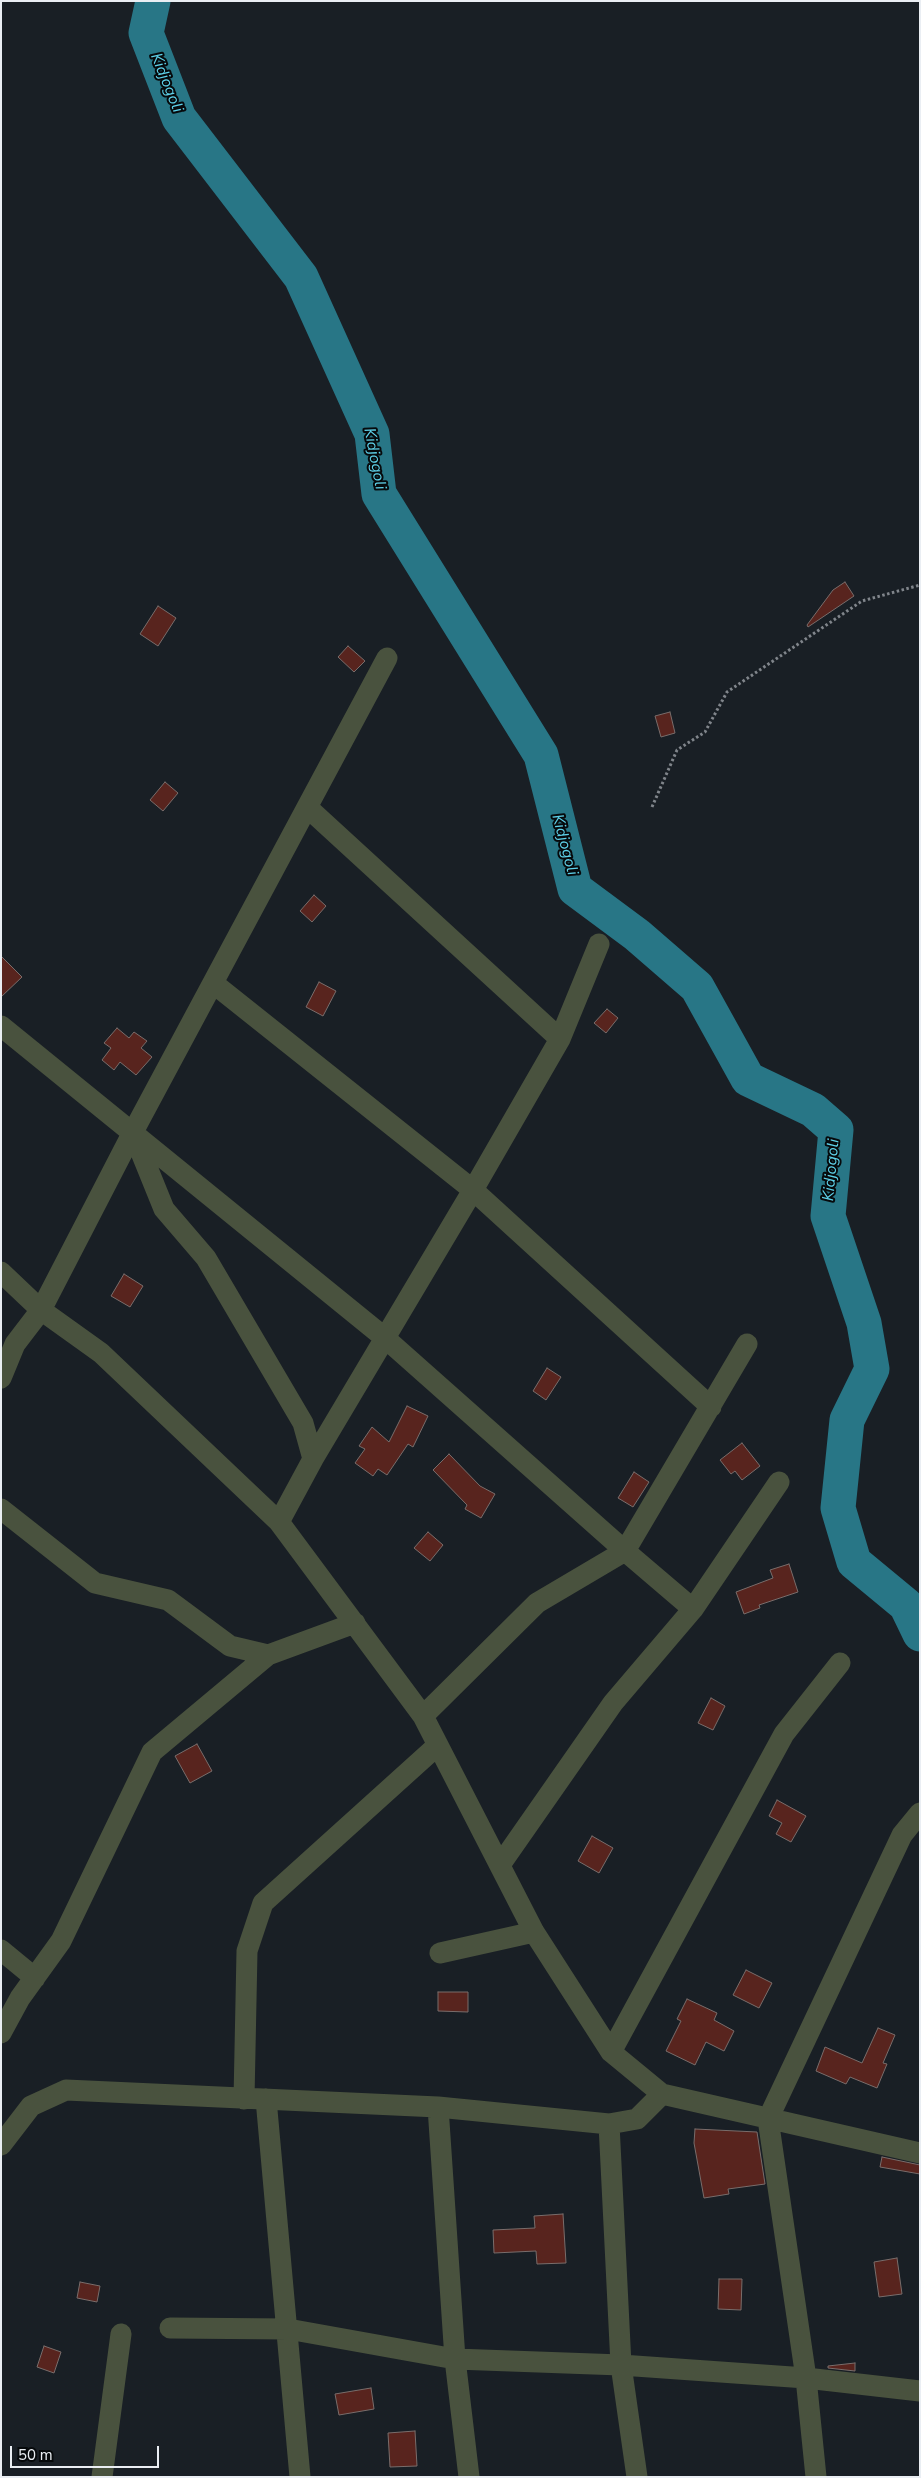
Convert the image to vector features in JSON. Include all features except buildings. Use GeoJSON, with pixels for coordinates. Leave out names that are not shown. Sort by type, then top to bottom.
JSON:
{"type":"FeatureCollection","features":[{"type":"Feature","properties":{"kind":"street"},"geometry":{"type":"LineString","coordinates":[[1,1378],[15,1344],[41,1310],[133,1132],[387,658]]}},
{"type":"Feature","properties":{"kind":"street"},"geometry":{"type":"LineString","coordinates":[[307,807],[560,1039]]}},
{"type":"Feature","properties":{"kind":"street"},"geometry":{"type":"LineString","coordinates":[[279,1522],[313,1459],[473,1190],[560,1039],[599,944]]}},
{"type":"Feature","properties":{"kind":"street"},"geometry":{"type":"LineString","coordinates":[[213,983],[473,1190],[711,1407]]}},
{"type":"Feature","properties":{"kind":"street"},"geometry":{"type":"LineString","coordinates":[[1,1026],[385,1338],[624,1551],[693,1609]]}},
{"type":"Feature","properties":{"kind":"street"},"geometry":{"type":"LineString","coordinates":[[133,1132],[164,1209],[206,1258],[303,1423],[313,1459]]}},
{"type":"Feature","properties":{"kind":"street"},"geometry":{"type":"LineString","coordinates":[[1,1272],[41,1310],[101,1354],[279,1522],[423,1716],[534,1932],[611,2052],[662,2094],[920,2153]]}},
{"type":"Feature","properties":{"kind":"street"},"geometry":{"type":"LineString","coordinates":[[423,1716],[537,1603],[624,1551],[747,1344]]}},
{"type":"Feature","properties":{"kind":"street"},"geometry":{"type":"LineString","coordinates":[[500,1864],[613,1703],[693,1609],[779,1482]]}},
{"type":"Feature","properties":{"kind":"street"},"geometry":{"type":"LineString","coordinates":[[1,1509],[95,1583],[168,1600],[230,1646],[268,1655]]}},
{"type":"Feature","properties":{"kind":"street"},"geometry":{"type":"LineString","coordinates":[[1,2033],[20,1998],[61,1941],[152,1752],[268,1655],[355,1623]]}},
{"type":"Feature","properties":{"kind":"street"},"geometry":{"type":"LineString","coordinates":[[611,2052],[784,1734],[840,1663]]}},
{"type":"Feature","properties":{"kind":"street"},"geometry":{"type":"LineString","coordinates":[[244,2099],[247,1951],[263,1903],[438,1744]]}},
{"type":"Feature","properties":{"kind":"street"},"geometry":{"type":"LineString","coordinates":[[816,2477],[806,2378],[768,2119],[902,1835],[920,1813]]}},
{"type":"Feature","properties":{"kind":"street"},"geometry":{"type":"LineString","coordinates":[[440,1953],[534,1932]]}},
{"type":"Feature","properties":{"kind":"street"},"geometry":{"type":"LineString","coordinates":[[1,1950],[35,1978]]}},
{"type":"Feature","properties":{"kind":"street"},"geometry":{"type":"LineString","coordinates":[[1,2145],[31,2106],[66,2090],[438,2107],[609,2124],[637,2119],[662,2094]]}},
{"type":"Feature","properties":{"kind":"street"},"geometry":{"type":"LineString","coordinates":[[266,2099],[300,2477]]}},
{"type":"Feature","properties":{"kind":"street"},"geometry":{"type":"LineString","coordinates":[[438,2107],[455,2358],[469,2477]]}},
{"type":"Feature","properties":{"kind":"street"},"geometry":{"type":"LineString","coordinates":[[609,2124],[621,2365],[637,2477]]}},
{"type":"Feature","properties":{"kind":"street"},"geometry":{"type":"LineString","coordinates":[[170,2328],[288,2329],[455,2358],[621,2365],[806,2378],[920,2391]]}},
{"type":"Feature","properties":{"kind":"street"},"geometry":{"type":"LineString","coordinates":[[102,2477],[121,2334]]}},
{"type":"Feature","properties":{"kind":"path"},"geometry":{"type":"LineString","coordinates":[[652,807],[677,750],[704,732],[727,692],[862,601],[920,585]]}},
{"type":"Feature","properties":{"kind":"waterway","name":"Kidjogoli"},"geometry":{"type":"LineString","coordinates":[[153,1],[146,33],[179,118],[301,277],[372,434],[379,494],[541,755],[575,889],[637,935],[697,987],[748,1079],[813,1110],[836,1130],[828,1216],[864,1323],[872,1369],[847,1420],[838,1508],[854,1562],[906,1605],[920,1634]]}}]}
